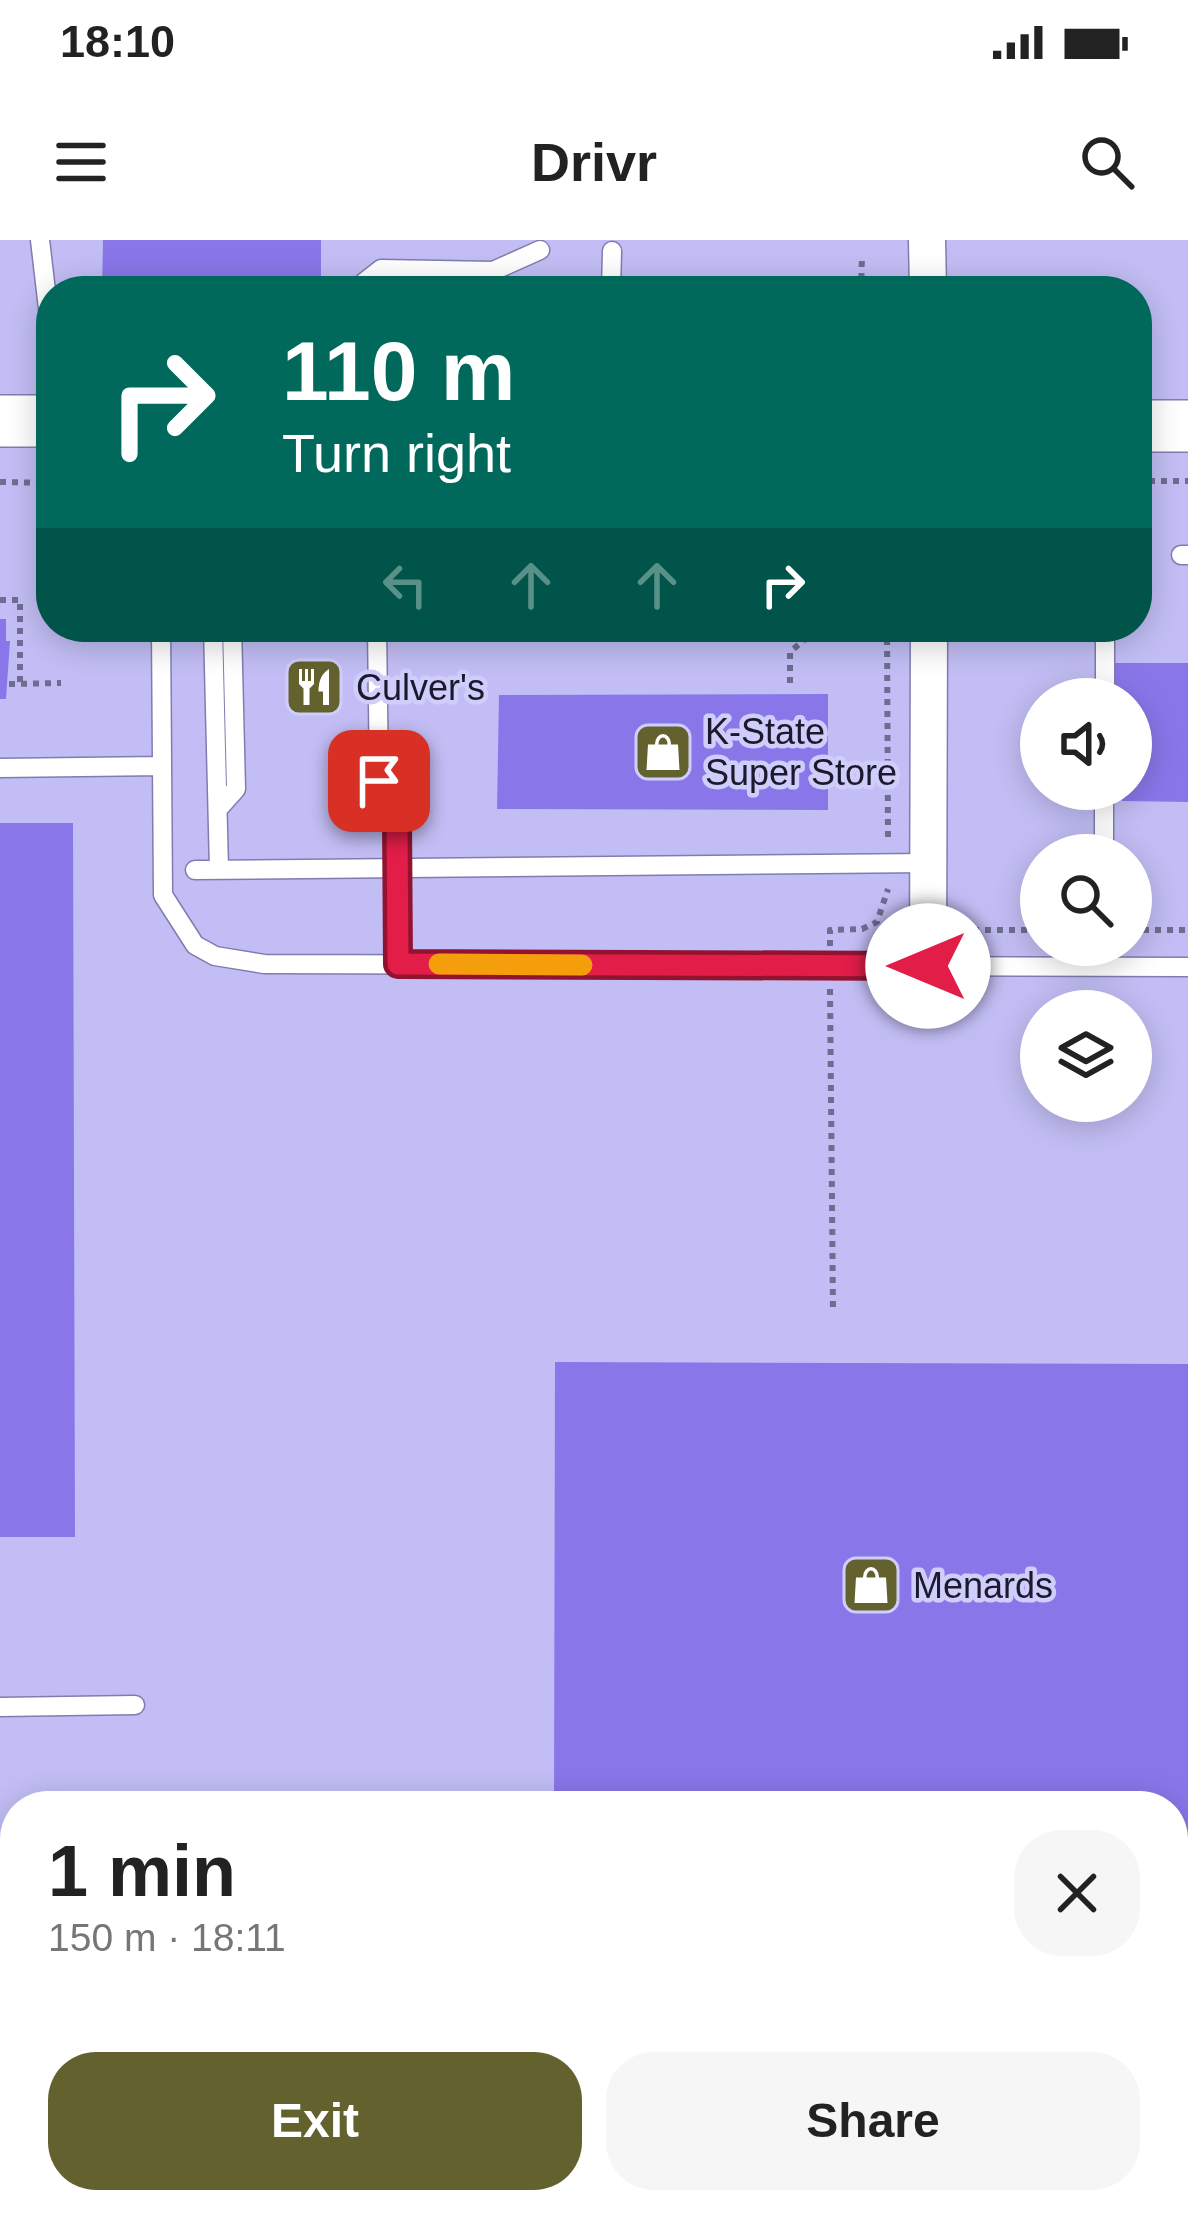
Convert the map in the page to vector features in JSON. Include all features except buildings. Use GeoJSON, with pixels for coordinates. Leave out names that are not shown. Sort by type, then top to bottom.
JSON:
{"type":"FeatureCollection","features":[{"type":"Feature","properties":{"kind":"main road"},"geometry":{"type":"LineString","coordinates":[[0,421],[36,421]]}},
{"type":"Feature","properties":{"kind":"main road"},"geometry":{"type":"LineString","coordinates":[[1152,426],[1188,426]]}},
{"type":"Feature","properties":{"kind":"street"},"geometry":{"type":"LineString","coordinates":[[927,240],[928,276]]}},
{"type":"Feature","properties":{"kind":"street"},"geometry":{"type":"LineString","coordinates":[[928,966],[929,642]]}},
{"type":"Feature","properties":{"kind":"lane"},"geometry":{"type":"LineString","coordinates":[[40,240],[44,276]]}},
{"type":"Feature","properties":{"kind":"lane"},"geometry":{"type":"LineString","coordinates":[[371,276],[381,268],[493,271],[540,250]]}},
{"type":"Feature","properties":{"kind":"lane"},"geometry":{"type":"LineString","coordinates":[[611,276],[612,251]]}},
{"type":"Feature","properties":{"kind":"lane"},"geometry":{"type":"LineString","coordinates":[[161,642],[164,895],[195,945],[240,962],[1188,967]]}},
{"type":"Feature","properties":{"kind":"lane"},"geometry":{"type":"LineString","coordinates":[[213,642],[219,870]]}},
{"type":"Feature","properties":{"kind":"lane"},"geometry":{"type":"LineString","coordinates":[[219,808],[236,789],[232,642]]}},
{"type":"Feature","properties":{"kind":"lane"},"geometry":{"type":"LineString","coordinates":[[377,642],[379,781],[397,819],[398,964]]}},
{"type":"Feature","properties":{"kind":"lane"},"geometry":{"type":"LineString","coordinates":[[1105,642],[1105,678]]}},
{"type":"Feature","properties":{"kind":"lane"},"geometry":{"type":"LineString","coordinates":[[0,768],[162,766]]}},
{"type":"Feature","properties":{"kind":"lane"},"geometry":{"type":"LineString","coordinates":[[195,870],[928,863]]}},
{"type":"Feature","properties":{"kind":"lane"},"geometry":{"type":"LineString","coordinates":[[0,1707],[134,1705]]}},
{"type":"Feature","properties":{"kind":"path"},"geometry":{"type":"LineString","coordinates":[[862,255],[862,276]]}},
{"type":"Feature","properties":{"kind":"path"},"geometry":{"type":"LineString","coordinates":[[1152,481],[1188,482]]}},
{"type":"Feature","properties":{"kind":"path"},"geometry":{"type":"LineString","coordinates":[[0,482],[36,483]]}},
{"type":"Feature","properties":{"kind":"path"},"geometry":{"type":"LineString","coordinates":[[0,600],[20,600],[20,684]]}},
{"type":"Feature","properties":{"kind":"path"},"geometry":{"type":"LineString","coordinates":[[790,683],[790,652],[802,642]]}},
{"type":"Feature","properties":{"kind":"path"},"geometry":{"type":"LineString","coordinates":[[833,1311],[830,930],[862,929],[885,910],[889,863],[887,642]]}},
{"type":"Feature","properties":{"kind":"path"},"geometry":{"type":"LineString","coordinates":[[9,685],[61,683]]}},
{"type":"Feature","properties":{"kind":"path"},"geometry":{"type":"LineString","coordinates":[[1152,930],[1188,930]]}},
{"type":"Feature","properties":{"kind":"slow traffic"},"geometry":{"type":"LineString","coordinates":[[439,964],[582,965]]}},
{"type":"Feature","properties":{"kind":"place","name":"Culver's"},"geometry":{"type":"Point","coordinates":[314,687]}},
{"type":"Feature","properties":{"kind":"place","name":"K-State Super Store"},"geometry":{"type":"Point","coordinates":[663,752]}},
{"type":"Feature","properties":{"kind":"place","name":"Menards"},"geometry":{"type":"Point","coordinates":[871,1585]}},
{"type":"Feature","properties":{"kind":"route"},"geometry":{"type":"LineString","coordinates":[[379,781],[397,819],[398,964],[928,966]]}}]}
